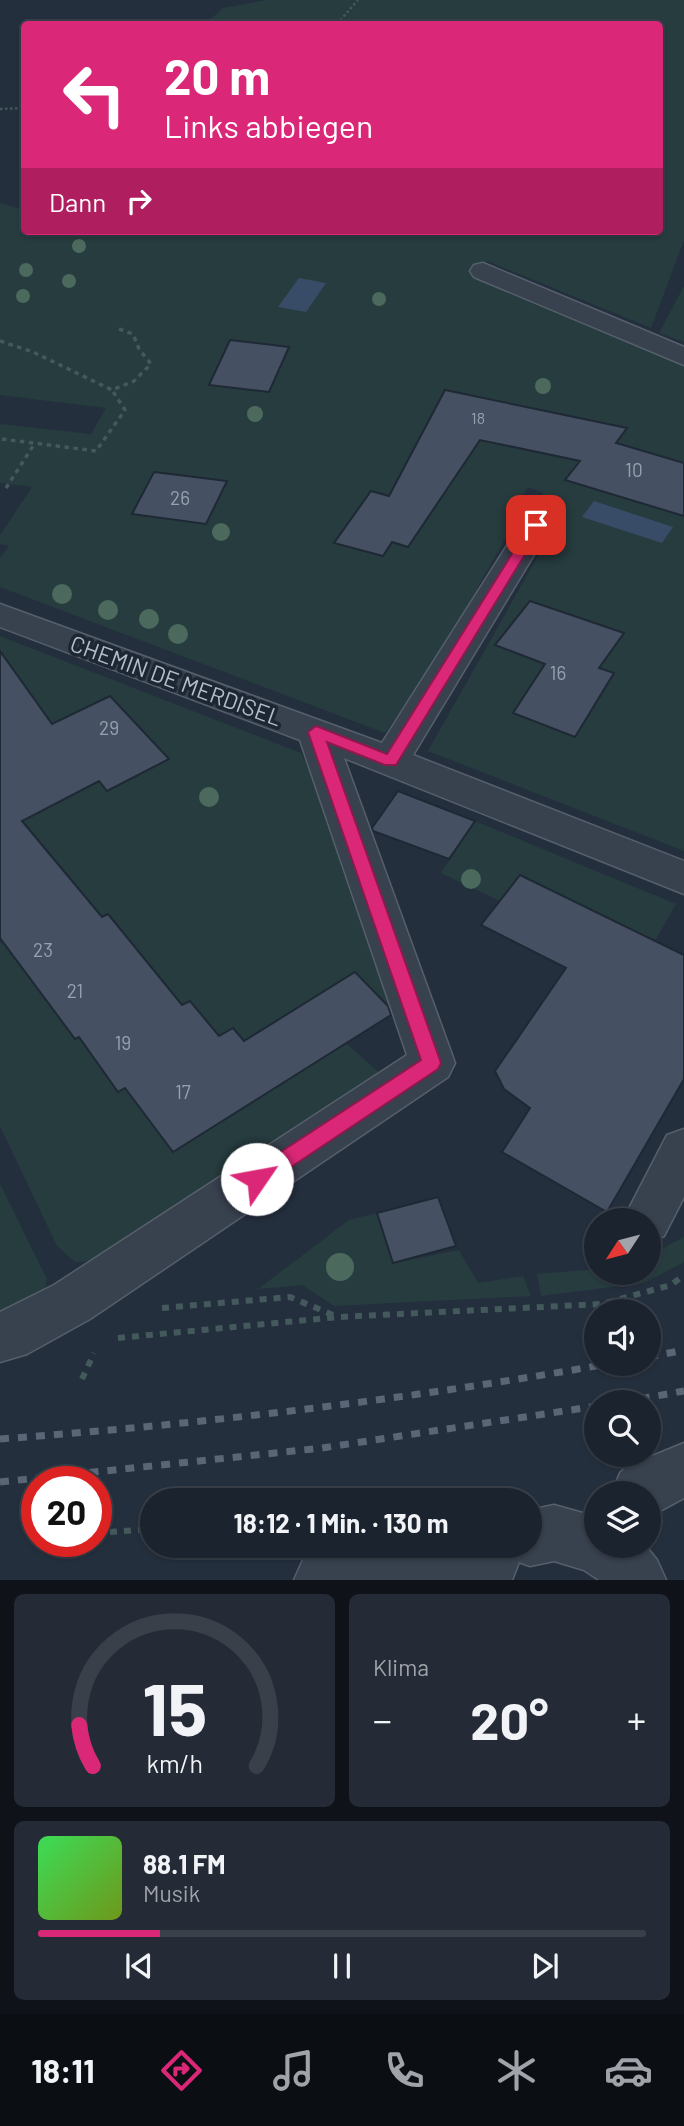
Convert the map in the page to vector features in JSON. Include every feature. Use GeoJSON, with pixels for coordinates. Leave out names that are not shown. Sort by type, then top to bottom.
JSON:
{"type":"FeatureCollection","features":[{"type":"Feature","properties":{"kind":"street"},"geometry":{"type":"LineString","coordinates":[[483,271],[684,357]]}},
{"type":"Feature","properties":{"kind":"street"},"geometry":{"type":"LineString","coordinates":[[390,761],[536,525]]}},
{"type":"Feature","properties":{"kind":"street","name":"CHEMIN DE MERDISEL"},"geometry":{"type":"LineString","coordinates":[[0,615],[316,732],[684,878]]}},
{"type":"Feature","properties":{"kind":"street"},"geometry":{"type":"LineString","coordinates":[[0,1337],[9,1336],[72,1303],[432,1063],[316,732]]}},
{"type":"Feature","properties":{"kind":"street"},"geometry":{"type":"LineString","coordinates":[[653,1208],[684,1150]]}},
{"type":"Feature","properties":{"kind":"street"},"geometry":{"type":"LineString","coordinates":[[659,1481],[684,1470]]}},
{"type":"Feature","properties":{"kind":"street"},"geometry":{"type":"LineString","coordinates":[[542,1538],[554,1533],[584,1539]]}},
{"type":"Feature","properties":{"kind":"street"},"geometry":{"type":"LineString","coordinates":[[323,1580],[488,1558]]}},
{"type":"Feature","properties":{"kind":"street"},"geometry":{"type":"LineString","coordinates":[[617,1558],[637,1580]]}},
{"type":"Feature","properties":{"kind":"path"},"geometry":{"type":"LineString","coordinates":[[340,21],[358,0]]}},
{"type":"Feature","properties":{"kind":"path"},"geometry":{"type":"LineString","coordinates":[[0,109],[21,108]]}},
{"type":"Feature","properties":{"kind":"path"},"geometry":{"type":"LineString","coordinates":[[112,390],[127,386],[144,375],[151,363],[139,349],[133,334],[119,329]]}},
{"type":"Feature","properties":{"kind":"path"},"geometry":{"type":"LineString","coordinates":[[0,341],[33,352],[112,390],[125,410],[116,421],[108,440],[96,451],[2,439]]}},
{"type":"Feature","properties":{"kind":"path"},"geometry":{"type":"LineString","coordinates":[[6,488],[35,443]]}},
{"type":"Feature","properties":{"kind":"path"},"geometry":{"type":"LineString","coordinates":[[110,1339],[339,1317],[602,1304],[671,1285],[684,1275]]}},
{"type":"Feature","properties":{"kind":"path"},"geometry":{"type":"LineString","coordinates":[[155,1309],[290,1297],[339,1317]]}},
{"type":"Feature","properties":{"kind":"path"},"geometry":{"type":"LineString","coordinates":[[82,1378],[88,1361],[99,1348]]}},
{"type":"Feature","properties":{"kind":"path"},"geometry":{"type":"LineString","coordinates":[[112,1532],[140,1530]]}},
{"type":"Feature","properties":{"kind":"green space"},"geometry":{"type":"Polygon","coordinates":[[[267,0],[684,0],[684,240],[651,328],[487,261],[477,276],[684,363],[684,851],[428,751],[561,515],[535,505],[543,493],[528,487],[510,513],[517,519],[477,588],[481,596],[385,733],[0,587],[0,558],[9,546],[0,544],[0,535],[32,487],[0,483],[0,424],[91,434],[106,408],[0,395],[0,203],[21,209],[21,235],[663,235],[663,21],[208,21],[223,8],[267,0]]]}},
{"type":"Feature","properties":{"kind":"green space"},"geometry":{"type":"Polygon","coordinates":[[[684,286],[684,342],[659,333],[684,286]]]}},
{"type":"Feature","properties":{"kind":"green space"},"geometry":{"type":"Polygon","coordinates":[[[0,636],[301,753],[313,777],[394,1013],[355,972],[308,1001],[347,1044],[384,1077],[98,1261],[75,1262],[57,1246],[0,1126],[0,943],[3,942],[75,1039],[79,1037],[118,1091],[125,1088],[173,1152],[279,1085],[234,1029],[219,1036],[182,1006],[109,914],[101,918],[64,872],[50,879],[0,880],[0,636]]]}},
{"type":"Feature","properties":{"kind":"green space"},"geometry":{"type":"Polygon","coordinates":[[[475,821],[676,904],[655,941],[520,875],[500,901],[441,873],[475,821]]]}},
{"type":"Feature","properties":{"kind":"green space"},"geometry":{"type":"Polygon","coordinates":[[[0,1184],[47,1279],[45,1290],[0,1311],[0,1184]]]}},
{"type":"Feature","properties":{"kind":"green space"},"geometry":{"type":"Polygon","coordinates":[[[377,1213],[393,1263],[459,1250],[478,1283],[523,1276],[531,1296],[334,1306],[302,1285],[258,1289],[349,1220],[377,1213]]]}},
{"type":"Feature","properties":{"kind":"green space"},"geometry":{"type":"Polygon","coordinates":[[[684,1237],[684,1262],[662,1274],[662,1249],[684,1237]]]}},
{"type":"Feature","properties":{"kind":"green space"},"geometry":{"type":"Polygon","coordinates":[[[584,1270],[584,1285],[628,1285],[541,1296],[537,1274],[584,1270]]]}},
{"type":"Feature","properties":{"kind":"water"},"geometry":{"type":"Polygon","coordinates":[[[299,278],[326,283],[306,312],[278,307],[299,278]]]}},
{"type":"Feature","properties":{"kind":"water"},"geometry":{"type":"Polygon","coordinates":[[[594,501],[673,527],[662,543],[582,517],[594,501]]]}},
{"type":"Feature","properties":{"kind":"building"},"geometry":{"type":"Polygon","coordinates":[[[230,340],[289,347],[269,392],[209,385],[230,340]]]}},
{"type":"Feature","properties":{"kind":"building"},"geometry":{"type":"Polygon","coordinates":[[[445,390],[627,428],[616,443],[684,463],[684,516],[565,480],[580,461],[480,440],[408,547],[392,542],[383,556],[334,543],[371,491],[389,496],[445,390]]]}},
{"type":"Feature","properties":{"kind":"building"},"geometry":{"type":"Polygon","coordinates":[[[154,472],[227,481],[206,524],[132,514],[154,472]]]}},
{"type":"Feature","properties":{"kind":"building"},"geometry":{"type":"Polygon","coordinates":[[[530,601],[624,633],[599,668],[614,673],[575,737],[513,713],[545,664],[495,645],[530,601]]]}},
{"type":"Feature","properties":{"kind":"building"},"geometry":{"type":"Polygon","coordinates":[[[0,651],[52,724],[110,696],[169,759],[107,791],[99,781],[22,821],[102,917],[108,914],[182,1005],[190,1001],[219,1036],[233,1028],[244,1041],[355,972],[388,1006],[391,1015],[173,1152],[125,1088],[118,1092],[79,1037],[75,1039],[0,938],[0,651]]]}},
{"type":"Feature","properties":{"kind":"building"},"geometry":{"type":"Polygon","coordinates":[[[398,791],[475,821],[449,859],[373,831],[372,828],[398,791]]]}},
{"type":"Feature","properties":{"kind":"building"},"geometry":{"type":"Polygon","coordinates":[[[520,875],[684,955],[684,1079],[609,1208],[600,1208],[502,1152],[530,1108],[504,1089],[495,1071],[566,968],[481,925],[520,875]]]}},
{"type":"Feature","properties":{"kind":"building"},"geometry":{"type":"Polygon","coordinates":[[[438,1197],[456,1246],[393,1263],[377,1213],[438,1197]]]}},
{"type":"Feature","properties":{"kind":"railway"},"geometry":{"type":"LineString","coordinates":[[661,1355],[684,1350]]}},
{"type":"Feature","properties":{"kind":"railway"},"geometry":{"type":"LineString","coordinates":[[0,1439],[308,1409],[584,1368]]}},
{"type":"Feature","properties":{"kind":"railway"},"geometry":{"type":"LineString","coordinates":[[661,1395],[684,1391]]}},
{"type":"Feature","properties":{"kind":"railway"},"geometry":{"type":"LineString","coordinates":[[0,1482],[322,1448],[584,1408]]}},
{"type":"Feature","properties":{"kind":"route"},"geometry":{"type":"LineString","coordinates":[[257,1179],[432,1063],[316,732],[390,761],[536,525]]}}]}
